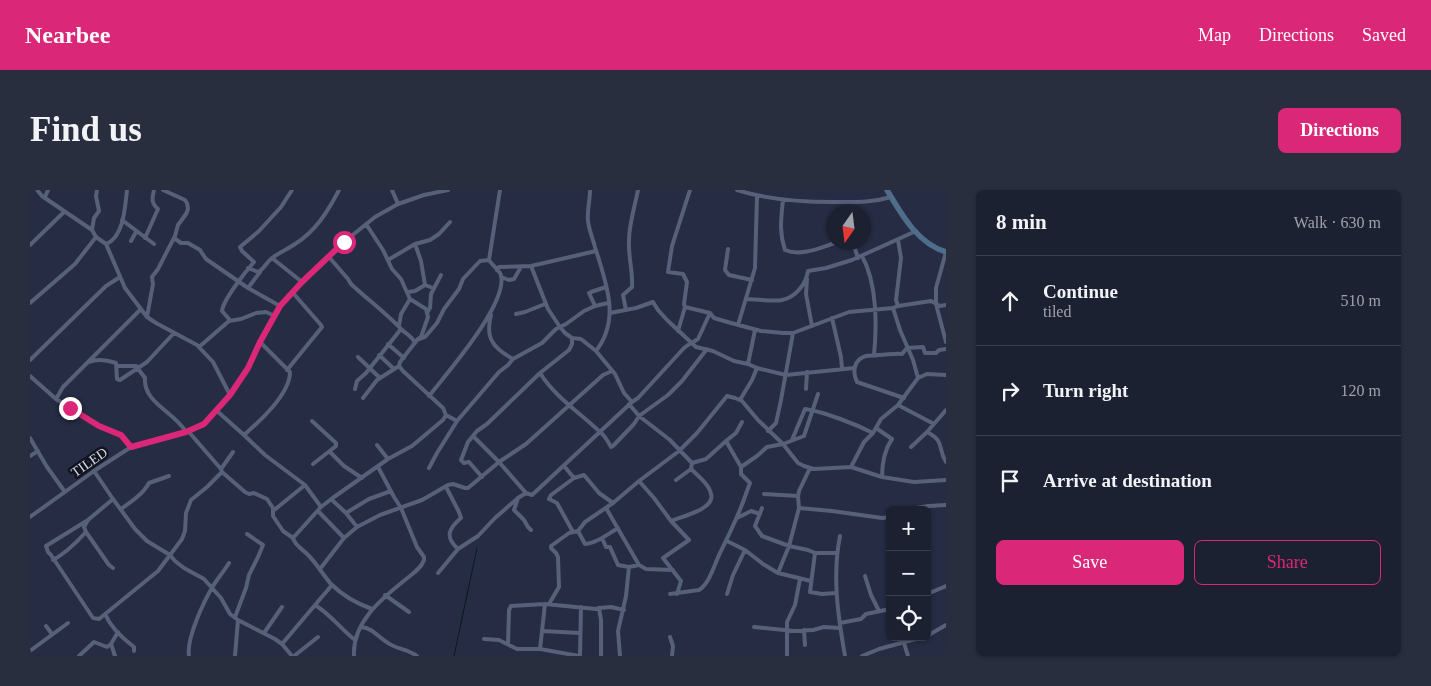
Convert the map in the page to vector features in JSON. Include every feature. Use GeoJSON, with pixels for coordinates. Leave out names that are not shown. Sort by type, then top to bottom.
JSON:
{"type":"FeatureCollection","features":[{"type":"Feature","properties":{"kind":"main road"},"geometry":{"type":"LineString","coordinates":[[887,190],[906,221],[921,239],[930,246],[946,252]]}},
{"type":"Feature","properties":{"kind":"street"},"geometry":{"type":"LineString","coordinates":[[37,190],[42,196],[92,230],[96,237],[106,244],[125,288],[147,317],[156,324],[199,347],[213,362],[230,395]]}},
{"type":"Feature","properties":{"kind":"street"},"geometry":{"type":"LineString","coordinates":[[45,197],[48,190]]}},
{"type":"Feature","properties":{"kind":"street"},"geometry":{"type":"LineString","coordinates":[[92,230],[94,218],[99,211],[96,196],[97,190]]}},
{"type":"Feature","properties":{"kind":"street"},"geometry":{"type":"LineString","coordinates":[[106,244],[112,242],[117,234],[128,190]]}},
{"type":"Feature","properties":{"kind":"street"},"geometry":{"type":"LineString","coordinates":[[146,238],[158,209],[152,199],[154,190]]}},
{"type":"Feature","properties":{"kind":"street"},"geometry":{"type":"LineString","coordinates":[[147,317],[153,284],[152,277],[158,269],[178,230],[178,225],[188,209],[185,200],[163,190]]}},
{"type":"Feature","properties":{"kind":"street"},"geometry":{"type":"LineString","coordinates":[[229,321],[222,311],[222,307],[254,262],[240,247],[264,225],[292,190]]}},
{"type":"Feature","properties":{"kind":"street"},"geometry":{"type":"LineString","coordinates":[[248,288],[272,258],[297,244],[316,227],[329,210],[339,190]]}},
{"type":"Feature","properties":{"kind":"street"},"geometry":{"type":"LineString","coordinates":[[392,190],[398,204]]}},
{"type":"Feature","properties":{"kind":"street","name":"TILED"},"geometry":{"type":"LineString","coordinates":[[30,517],[131,447],[187,431],[204,424],[230,395],[248,368],[280,306],[302,282],[374,217],[398,204],[424,195],[448,190]]}},
{"type":"Feature","properties":{"kind":"street"},"geometry":{"type":"LineString","coordinates":[[500,190],[489,260],[501,277],[498,297],[488,326],[491,342],[513,359]]}},
{"type":"Feature","properties":{"kind":"street"},"geometry":{"type":"LineString","coordinates":[[590,190],[588,222],[606,287],[610,313],[610,320],[604,340],[596,351]]}},
{"type":"Feature","properties":{"kind":"street"},"geometry":{"type":"LineString","coordinates":[[626,310],[623,296],[632,287],[628,238],[638,190]]}},
{"type":"Feature","properties":{"kind":"street"},"geometry":{"type":"LineString","coordinates":[[678,331],[685,307],[687,282],[683,274],[668,272],[672,246],[690,190]]}},
{"type":"Feature","properties":{"kind":"street"},"geometry":{"type":"LineString","coordinates":[[737,190],[747,191],[757,196],[809,202],[877,202],[891,197]]}},
{"type":"Feature","properties":{"kind":"street"},"geometry":{"type":"LineString","coordinates":[[738,325],[755,268],[757,196]]}},
{"type":"Feature","properties":{"kind":"street"},"geometry":{"type":"LineString","coordinates":[[783,200],[781,238],[785,250],[808,252],[826,246]]}},
{"type":"Feature","properties":{"kind":"street"},"geometry":{"type":"LineString","coordinates":[[30,245],[64,212]]}},
{"type":"Feature","properties":{"kind":"street"},"geometry":{"type":"LineString","coordinates":[[122,220],[154,244]]}},
{"type":"Feature","properties":{"kind":"street"},"geometry":{"type":"LineString","coordinates":[[388,260],[415,244],[434,237],[450,222]]}},
{"type":"Feature","properties":{"kind":"street"},"geometry":{"type":"LineString","coordinates":[[363,398],[373,384],[399,366],[400,362],[421,337],[428,317],[426,309],[410,299],[401,278],[392,269],[366,224]]}},
{"type":"Feature","properties":{"kind":"street"},"geometry":{"type":"LineString","coordinates":[[812,326],[806,294],[808,271],[826,268],[860,257],[916,231]]}},
{"type":"Feature","properties":{"kind":"street"},"geometry":{"type":"LineString","coordinates":[[131,241],[136,232]]}},
{"type":"Feature","properties":{"kind":"street"},"geometry":{"type":"LineString","coordinates":[[30,303],[75,264],[96,237]]}},
{"type":"Feature","properties":{"kind":"street"},"geometry":{"type":"LineString","coordinates":[[174,238],[181,243],[188,243],[200,250],[206,259],[248,288],[280,306]]}},
{"type":"Feature","properties":{"kind":"street"},"geometry":{"type":"LineString","coordinates":[[898,240],[901,258],[896,307],[900,330],[913,360],[918,378]]}},
{"type":"Feature","properties":{"kind":"street"},"geometry":{"type":"LineString","coordinates":[[415,244],[421,261],[425,284]]}},
{"type":"Feature","properties":{"kind":"street"},"geometry":{"type":"LineString","coordinates":[[728,249],[726,273],[752,280]]}},
{"type":"Feature","properties":{"kind":"street"},"geometry":{"type":"LineString","coordinates":[[856,250],[871,278],[875,310],[874,355]]}},
{"type":"Feature","properties":{"kind":"street"},"geometry":{"type":"LineString","coordinates":[[497,270],[499,267],[531,266],[596,251]]}},
{"type":"Feature","properties":{"kind":"street"},"geometry":{"type":"LineString","coordinates":[[946,252],[936,288],[936,304],[946,342]]}},
{"type":"Feature","properties":{"kind":"street"},"geometry":{"type":"LineString","coordinates":[[329,257],[351,284],[416,341]]}},
{"type":"Feature","properties":{"kind":"street"},"geometry":{"type":"LineString","coordinates":[[272,258],[302,282]]}},
{"type":"Feature","properties":{"kind":"street"},"geometry":{"type":"LineString","coordinates":[[416,341],[425,337],[437,323],[463,280],[480,261],[489,260]]}},
{"type":"Feature","properties":{"kind":"street"},"geometry":{"type":"LineString","coordinates":[[531,266],[545,304],[560,327],[572,340]]}},
{"type":"Feature","properties":{"kind":"street"},"geometry":{"type":"LineString","coordinates":[[501,277],[509,280],[514,279],[521,267]]}},
{"type":"Feature","properties":{"kind":"street"},"geometry":{"type":"LineString","coordinates":[[248,268],[258,272],[264,269]]}},
{"type":"Feature","properties":{"kind":"street"},"geometry":{"type":"LineString","coordinates":[[427,313],[430,308],[431,294],[441,275]]}},
{"type":"Feature","properties":{"kind":"street"},"geometry":{"type":"LineString","coordinates":[[30,360],[106,286],[120,277]]}},
{"type":"Feature","properties":{"kind":"street"},"geometry":{"type":"LineString","coordinates":[[746,299],[783,300],[798,292],[807,277]]}},
{"type":"Feature","properties":{"kind":"street"},"geometry":{"type":"LineString","coordinates":[[425,284],[434,288]]}},
{"type":"Feature","properties":{"kind":"street"},"geometry":{"type":"LineString","coordinates":[[408,292],[415,291],[425,284]]}},
{"type":"Feature","properties":{"kind":"street"},"geometry":{"type":"LineString","coordinates":[[595,306],[590,293],[606,287]]}},
{"type":"Feature","properties":{"kind":"street"},"geometry":{"type":"LineString","coordinates":[[287,370],[322,327],[293,293]]}},
{"type":"Feature","properties":{"kind":"street"},"geometry":{"type":"LineString","coordinates":[[355,390],[357,381],[362,378],[400,328],[401,314],[410,299]]}},
{"type":"Feature","properties":{"kind":"street"},"geometry":{"type":"LineString","coordinates":[[685,307],[755,330],[793,333],[849,312],[931,301],[940,306],[946,305]]}},
{"type":"Feature","properties":{"kind":"street"},"geometry":{"type":"LineString","coordinates":[[610,313],[653,302],[689,344],[699,349],[713,350],[734,361],[786,375],[854,368]]}},
{"type":"Feature","properties":{"kind":"street"},"geometry":{"type":"LineString","coordinates":[[516,314],[545,304]]}},
{"type":"Feature","properties":{"kind":"street"},"geometry":{"type":"LineString","coordinates":[[609,304],[616,312]]}},
{"type":"Feature","properties":{"kind":"street"},"geometry":{"type":"LineString","coordinates":[[429,468],[457,422],[499,372],[513,359],[542,343],[551,333],[584,311],[595,306],[609,304]]}},
{"type":"Feature","properties":{"kind":"street"},"geometry":{"type":"LineString","coordinates":[[56,399],[63,387],[141,309]]}},
{"type":"Feature","properties":{"kind":"street"},"geometry":{"type":"LineString","coordinates":[[429,396],[492,311]]}},
{"type":"Feature","properties":{"kind":"street"},"geometry":{"type":"LineString","coordinates":[[199,347],[229,321],[256,313],[266,312],[275,316]]}},
{"type":"Feature","properties":{"kind":"street"},"geometry":{"type":"LineString","coordinates":[[473,436],[526,493],[532,495],[638,398],[689,344],[698,339],[710,314]]}},
{"type":"Feature","properties":{"kind":"street"},"geometry":{"type":"LineString","coordinates":[[707,320],[714,318]]}},
{"type":"Feature","properties":{"kind":"street"},"geometry":{"type":"LineString","coordinates":[[832,318],[842,368]]}},
{"type":"Feature","properties":{"kind":"street"},"geometry":{"type":"LineString","coordinates":[[748,364],[755,330]]}},
{"type":"Feature","properties":{"kind":"street"},"geometry":{"type":"LineString","coordinates":[[87,362],[101,359],[116,363],[118,380],[120,380],[147,362],[174,333]]}},
{"type":"Feature","properties":{"kind":"street"},"geometry":{"type":"LineString","coordinates":[[768,431],[776,422],[793,333]]}},
{"type":"Feature","properties":{"kind":"street"},"geometry":{"type":"LineString","coordinates":[[572,340],[581,339],[596,351],[612,371],[639,416],[670,440],[692,463],[692,468],[708,487],[712,497],[701,510],[671,521]]}},
{"type":"Feature","properties":{"kind":"street"},"geometry":{"type":"LineString","coordinates":[[482,477],[468,462],[464,463],[461,460],[468,442],[540,373],[568,350],[572,340]]}},
{"type":"Feature","properties":{"kind":"street"},"geometry":{"type":"LineString","coordinates":[[244,434],[267,414],[288,384],[290,372],[260,342]]}},
{"type":"Feature","properties":{"kind":"street"},"geometry":{"type":"LineString","coordinates":[[388,344],[404,358]]}},
{"type":"Feature","properties":{"kind":"street"},"geometry":{"type":"LineString","coordinates":[[904,398],[857,382],[854,377],[854,368],[862,358],[868,355],[902,354],[907,348],[923,347],[925,352],[932,353],[946,349]]}},
{"type":"Feature","properties":{"kind":"street"},"geometry":{"type":"LineString","coordinates":[[540,373],[548,386],[554,389],[569,406],[600,432],[611,447],[634,424],[639,416],[668,395],[682,381],[707,349]]}},
{"type":"Feature","properties":{"kind":"street"},"geometry":{"type":"LineString","coordinates":[[379,355],[394,369]]}},
{"type":"Feature","properties":{"kind":"street"},"geometry":{"type":"LineString","coordinates":[[358,357],[380,378]]}},
{"type":"Feature","properties":{"kind":"street"},"geometry":{"type":"LineString","coordinates":[[117,366],[136,366],[145,378],[147,393],[181,424],[221,470],[247,494],[257,494],[267,499],[273,508],[273,516],[283,531],[293,538],[294,542],[309,556],[332,585],[344,594],[372,609]]}},
{"type":"Feature","properties":{"kind":"street"},"geometry":{"type":"LineString","coordinates":[[399,366],[442,408],[446,415],[457,422]]}},
{"type":"Feature","properties":{"kind":"street"},"geometry":{"type":"LineString","coordinates":[[740,400],[757,368]]}},
{"type":"Feature","properties":{"kind":"street"},"geometry":{"type":"LineString","coordinates":[[320,569],[344,538],[357,527],[380,515],[422,500],[446,486],[453,484],[468,488],[499,462],[526,444],[603,376],[612,371]]}},
{"type":"Feature","properties":{"kind":"street"},"geometry":{"type":"LineString","coordinates":[[806,388],[807,372]]}},
{"type":"Feature","properties":{"kind":"street"},"geometry":{"type":"LineString","coordinates":[[851,467],[864,442],[873,433],[881,419],[898,405],[918,378],[927,374],[946,375]]}},
{"type":"Feature","properties":{"kind":"street"},"geometry":{"type":"LineString","coordinates":[[30,376],[56,399],[99,426],[121,435],[131,447]]}},
{"type":"Feature","properties":{"kind":"street"},"geometry":{"type":"LineString","coordinates":[[741,466],[758,456],[767,447],[784,444],[804,436],[818,394]]}},
{"type":"Feature","properties":{"kind":"street"},"geometry":{"type":"LineString","coordinates":[[540,649],[547,604],[559,587],[558,557],[551,547],[613,503],[638,481],[679,451],[697,433],[727,396],[740,400],[768,431],[784,444],[798,463],[810,468],[821,470],[851,467],[882,477],[914,482],[946,480]]}},
{"type":"Feature","properties":{"kind":"street"},"geometry":{"type":"LineString","coordinates":[[898,405],[934,424]]}},
{"type":"Feature","properties":{"kind":"street"},"geometry":{"type":"LineString","coordinates":[[792,440],[804,410],[808,409],[859,426],[873,433]]}},
{"type":"Feature","properties":{"kind":"street"},"geometry":{"type":"LineString","coordinates":[[911,446],[927,432],[946,410]]}},
{"type":"Feature","properties":{"kind":"street"},"geometry":{"type":"LineString","coordinates":[[217,411],[265,455],[305,485],[321,507]]}},
{"type":"Feature","properties":{"kind":"street"},"geometry":{"type":"LineString","coordinates":[[293,538],[321,507],[388,459],[412,446],[443,420],[446,415]]}},
{"type":"Feature","properties":{"kind":"street"},"geometry":{"type":"LineString","coordinates":[[312,421],[336,444],[330,452],[313,464]]}},
{"type":"Feature","properties":{"kind":"street"},"geometry":{"type":"LineString","coordinates":[[692,463],[706,459],[736,433],[742,422]]}},
{"type":"Feature","properties":{"kind":"street"},"geometry":{"type":"LineString","coordinates":[[876,428],[892,439],[884,460],[882,477]]}},
{"type":"Feature","properties":{"kind":"street"},"geometry":{"type":"LineString","coordinates":[[927,432],[937,436],[942,443],[946,462]]}},
{"type":"Feature","properties":{"kind":"street"},"geometry":{"type":"LineString","coordinates":[[30,438],[46,467],[64,492]]}},
{"type":"Feature","properties":{"kind":"street"},"geometry":{"type":"LineString","coordinates":[[670,594],[702,588],[727,541],[750,484],[741,474],[741,466],[726,441]]}},
{"type":"Feature","properties":{"kind":"street"},"geometry":{"type":"LineString","coordinates":[[377,445],[388,459]]}},
{"type":"Feature","properties":{"kind":"street"},"geometry":{"type":"LineString","coordinates":[[30,456],[38,451]]}},
{"type":"Feature","properties":{"kind":"street"},"geometry":{"type":"LineString","coordinates":[[113,500],[88,520],[46,546],[48,552],[96,620],[99,620],[158,571],[182,539],[185,531],[186,513],[191,500],[207,487],[234,452]]}},
{"type":"Feature","properties":{"kind":"street"},"geometry":{"type":"LineString","coordinates":[[330,452],[344,466],[362,478]]}},
{"type":"Feature","properties":{"kind":"street"},"geometry":{"type":"LineString","coordinates":[[564,466],[574,478]]}},
{"type":"Feature","properties":{"kind":"street"},"geometry":{"type":"LineString","coordinates":[[354,656],[354,640],[372,609],[419,568],[424,560],[401,508],[378,467]]}},
{"type":"Feature","properties":{"kind":"street"},"geometry":{"type":"LineString","coordinates":[[676,480],[692,468]]}},
{"type":"Feature","properties":{"kind":"street"},"geometry":{"type":"LineString","coordinates":[[778,573],[789,546],[799,508],[798,496],[810,468]]}},
{"type":"Feature","properties":{"kind":"street"},"geometry":{"type":"LineString","coordinates":[[94,471],[135,530],[147,542],[170,555],[175,561],[204,579],[221,598],[230,614],[236,619],[282,644],[293,656],[318,638]]}},
{"type":"Feature","properties":{"kind":"street"},"geometry":{"type":"LineString","coordinates":[[613,503],[599,493],[584,475],[574,478],[551,495],[549,499],[557,503],[585,544],[602,538],[618,528]]}},
{"type":"Feature","properties":{"kind":"street"},"geometry":{"type":"LineString","coordinates":[[121,509],[145,490],[148,483],[170,476]]}},
{"type":"Feature","properties":{"kind":"street"},"geometry":{"type":"LineString","coordinates":[[638,481],[689,540],[663,558],[681,581],[677,594]]}},
{"type":"Feature","properties":{"kind":"street"},"geometry":{"type":"LineString","coordinates":[[273,511],[305,485]]}},
{"type":"Feature","properties":{"kind":"street"},"geometry":{"type":"LineString","coordinates":[[446,486],[461,518],[453,524],[450,532],[451,542],[458,549]]}},
{"type":"Feature","properties":{"kind":"street"},"geometry":{"type":"LineString","coordinates":[[346,513],[369,499],[391,491]]}},
{"type":"Feature","properties":{"kind":"street"},"geometry":{"type":"LineString","coordinates":[[438,572],[458,549],[478,536],[495,518],[526,493]]}},
{"type":"Feature","properties":{"kind":"street"},"geometry":{"type":"LineString","coordinates":[[764,494],[798,496]]}},
{"type":"Feature","properties":{"kind":"street"},"geometry":{"type":"LineString","coordinates":[[518,498],[514,510],[531,530]]}},
{"type":"Feature","properties":{"kind":"street"},"geometry":{"type":"LineString","coordinates":[[331,499],[357,527]]}},
{"type":"Feature","properties":{"kind":"street"},"geometry":{"type":"LineString","coordinates":[[928,506],[946,505]]}},
{"type":"Feature","properties":{"kind":"street"},"geometry":{"type":"LineString","coordinates":[[606,508],[639,565],[646,569],[673,570]]}},
{"type":"Feature","properties":{"kind":"street"},"geometry":{"type":"LineString","coordinates":[[762,508],[756,526],[762,536],[815,553],[837,553]]}},
{"type":"Feature","properties":{"kind":"street"},"geometry":{"type":"LineString","coordinates":[[799,508],[886,518]]}},
{"type":"Feature","properties":{"kind":"street"},"geometry":{"type":"LineString","coordinates":[[318,511],[344,538]]}},
{"type":"Feature","properties":{"kind":"street"},"geometry":{"type":"LineString","coordinates":[[736,518],[750,511],[760,514]]}},
{"type":"Feature","properties":{"kind":"street"},"geometry":{"type":"LineString","coordinates":[[88,520],[84,527],[86,532],[113,568]]}},
{"type":"Feature","properties":{"kind":"street"},"geometry":{"type":"LineString","coordinates":[[54,560],[65,554],[86,532]]}},
{"type":"Feature","properties":{"kind":"street"},"geometry":{"type":"LineString","coordinates":[[235,656],[236,619],[249,575],[263,545],[247,534]]}},
{"type":"Feature","properties":{"kind":"street"},"geometry":{"type":"LineString","coordinates":[[840,536],[837,553],[836,593],[845,656]]}},
{"type":"Feature","properties":{"kind":"street"},"geometry":{"type":"LineString","coordinates":[[602,538],[606,547],[610,547],[618,565],[628,567],[639,565]]}},
{"type":"Feature","properties":{"kind":"street"},"geometry":{"type":"LineString","coordinates":[[727,541],[745,550],[778,573],[811,581]]}},
{"type":"Feature","properties":{"kind":"street"},"geometry":{"type":"LineString","coordinates":[[727,594],[733,575],[745,550]]}},
{"type":"Feature","properties":{"kind":"street"},"geometry":{"type":"LineString","coordinates":[[815,553],[810,592],[822,594],[836,593]]}},
{"type":"Feature","properties":{"kind":"street"},"geometry":{"type":"LineString","coordinates":[[189,656],[188,650],[195,624],[212,587],[229,563]]}},
{"type":"Feature","properties":{"kind":"street"},"geometry":{"type":"LineString","coordinates":[[620,656],[618,631],[624,610],[628,567]]}},
{"type":"Feature","properties":{"kind":"street"},"geometry":{"type":"LineString","coordinates":[[865,576],[870,595],[879,611]]}},
{"type":"Feature","properties":{"kind":"street"},"geometry":{"type":"LineString","coordinates":[[787,656],[787,622],[795,605],[800,579]]}},
{"type":"Feature","properties":{"kind":"street"},"geometry":{"type":"LineString","coordinates":[[282,644],[332,585]]}},
{"type":"Feature","properties":{"kind":"street"},"geometry":{"type":"LineString","coordinates":[[931,592],[946,586]]}},
{"type":"Feature","properties":{"kind":"street"},"geometry":{"type":"LineString","coordinates":[[386,595],[409,612]]}},
{"type":"Feature","properties":{"kind":"street"},"geometry":{"type":"LineString","coordinates":[[508,644],[509,610],[511,606],[547,604],[596,610],[611,607],[624,610]]}},
{"type":"Feature","properties":{"kind":"street"},"geometry":{"type":"LineString","coordinates":[[315,605],[328,614],[354,640]]}},
{"type":"Feature","properties":{"kind":"street"},"geometry":{"type":"LineString","coordinates":[[264,633],[282,606]]}},
{"type":"Feature","properties":{"kind":"street"},"geometry":{"type":"LineString","coordinates":[[484,639],[499,640],[517,648],[540,649],[580,656],[581,607]]}},
{"type":"Feature","properties":{"kind":"street"},"geometry":{"type":"LineString","coordinates":[[599,608],[601,656]]}},
{"type":"Feature","properties":{"kind":"street"},"geometry":{"type":"LineString","coordinates":[[840,623],[861,619],[866,614],[886,610]]}},
{"type":"Feature","properties":{"kind":"street"},"geometry":{"type":"LineString","coordinates":[[105,614],[109,623],[123,639],[134,647],[134,651]]}},
{"type":"Feature","properties":{"kind":"street"},"geometry":{"type":"LineString","coordinates":[[30,650],[68,623]]}},
{"type":"Feature","properties":{"kind":"street"},"geometry":{"type":"LineString","coordinates":[[931,634],[946,625]]}},
{"type":"Feature","properties":{"kind":"street"},"geometry":{"type":"LineString","coordinates":[[46,626],[52,634]]}},
{"type":"Feature","properties":{"kind":"street"},"geometry":{"type":"LineString","coordinates":[[361,627],[372,630],[389,644],[417,656]]}},
{"type":"Feature","properties":{"kind":"street"},"geometry":{"type":"LineString","coordinates":[[754,627],[788,631],[813,630],[824,627],[840,628]]}},
{"type":"Feature","properties":{"kind":"street"},"geometry":{"type":"LineString","coordinates":[[804,630],[805,645]]}},
{"type":"Feature","properties":{"kind":"street"},"geometry":{"type":"LineString","coordinates":[[542,631],[580,633]]}},
{"type":"Feature","properties":{"kind":"street"},"geometry":{"type":"LineString","coordinates":[[79,656],[94,642],[107,647],[118,632]]}},
{"type":"Feature","properties":{"kind":"street"},"geometry":{"type":"LineString","coordinates":[[670,637],[672,656]]}},
{"type":"Feature","properties":{"kind":"street"},"geometry":{"type":"LineString","coordinates":[[862,656],[909,641]]}},
{"type":"Feature","properties":{"kind":"street"},"geometry":{"type":"LineString","coordinates":[[904,643],[908,656]]}},
{"type":"Feature","properties":{"kind":"street"},"geometry":{"type":"LineString","coordinates":[[111,644],[115,656]]}},
{"type":"Feature","properties":{"kind":"street"},"geometry":{"type":"LineString","coordinates":[[533,650],[533,656]]}},
{"type":"Feature","properties":{"kind":"street"},"geometry":{"type":"LineString","coordinates":[[406,656],[408,651]]}},
{"type":"Feature","properties":{"kind":"waterway"},"geometry":{"type":"LineString","coordinates":[[454,656],[477,548]]}},
{"type":"Feature","properties":{"kind":"route"},"geometry":{"type":"LineString","coordinates":[[70,408],[99,426],[121,435],[131,447],[186,432],[204,424],[230,395],[248,368],[280,306],[344,242]]}}]}
